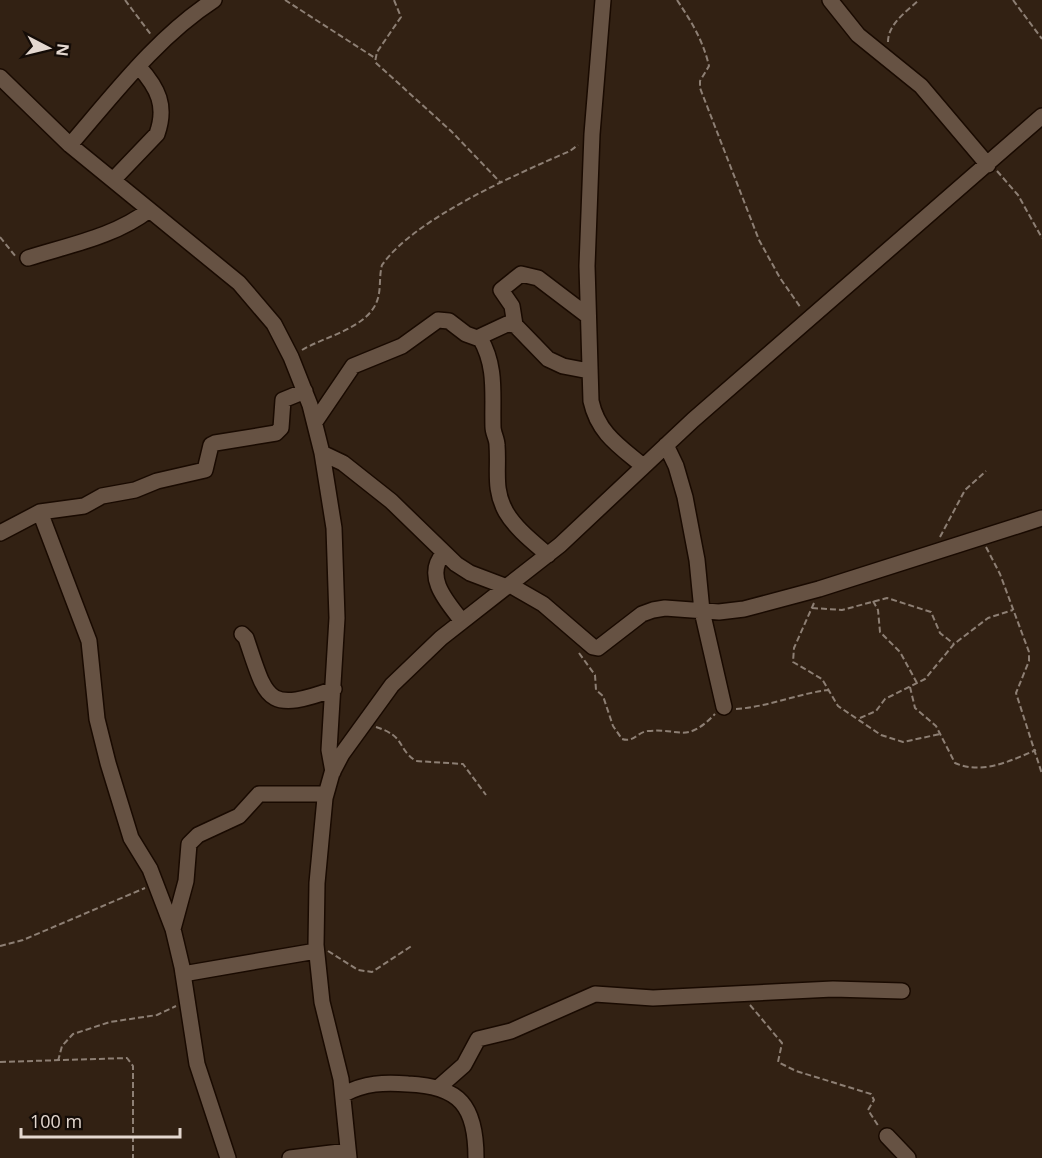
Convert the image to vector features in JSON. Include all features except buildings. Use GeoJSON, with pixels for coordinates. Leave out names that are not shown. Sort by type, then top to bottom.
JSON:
{"type":"FeatureCollection","features":[{"type":"Feature","properties":{"kind":"street"},"geometry":{"type":"LineString","coordinates":[[70,145],[139,67],[192,15],[214,0]]}},
{"type":"Feature","properties":{"kind":"street"},"geometry":{"type":"LineString","coordinates":[[603,0],[592,134],[589,370],[595,419],[611,439],[642,466]]}},
{"type":"Feature","properties":{"kind":"street"},"geometry":{"type":"LineString","coordinates":[[830,0],[858,35],[921,86],[988,165]]}},
{"type":"Feature","properties":{"kind":"street"},"geometry":{"type":"LineString","coordinates":[[112,180],[157,134],[160,125],[163,111],[160,97],[139,67]]}},
{"type":"Feature","properties":{"kind":"street"},"geometry":{"type":"LineString","coordinates":[[0,77],[70,145],[256,300],[274,324],[291,357],[315,422],[322,453],[337,565],[334,689],[329,750],[333,772]]}},
{"type":"Feature","properties":{"kind":"street"},"geometry":{"type":"LineString","coordinates":[[290,1158],[348,1154],[344,1094],[322,1002],[316,948],[317,883],[326,794],[333,772],[363,722],[392,685],[462,621],[548,555],[642,466],[1042,116]]}},
{"type":"Feature","properties":{"kind":"street"},"geometry":{"type":"LineString","coordinates":[[28,258],[117,229],[134,222],[149,210]]}},
{"type":"Feature","properties":{"kind":"street"},"geometry":{"type":"LineString","coordinates":[[588,316],[538,278],[521,274],[501,290],[512,306],[515,325],[548,359],[563,366],[589,370]]}},
{"type":"Feature","properties":{"kind":"street"},"geometry":{"type":"LineString","coordinates":[[315,422],[353,366],[402,346],[438,320],[449,321],[466,334],[480,338],[507,324],[515,325]]}},
{"type":"Feature","properties":{"kind":"street"},"geometry":{"type":"LineString","coordinates":[[480,338],[492,367],[493,430],[497,444],[495,473],[499,495],[505,510],[518,528],[548,555]]}},
{"type":"Feature","properties":{"kind":"street"},"geometry":{"type":"LineString","coordinates":[[0,533],[40,512],[84,506],[102,496],[126,492],[157,481],[196,474],[205,470],[211,445],[215,442],[276,433],[281,428],[283,400],[304,391]]}},
{"type":"Feature","properties":{"kind":"street"},"geometry":{"type":"LineString","coordinates":[[666,445],[676,466],[685,497],[697,560],[702,611],[724,707]]}},
{"type":"Feature","properties":{"kind":"street"},"geometry":{"type":"LineString","coordinates":[[322,453],[343,463],[385,495],[444,553],[470,573],[508,586],[543,604],[595,648],[613,639],[642,614],[653,610],[665,608],[731,612],[819,589],[934,550],[1042,518]]}},
{"type":"Feature","properties":{"kind":"street"},"geometry":{"type":"LineString","coordinates":[[40,512],[89,641],[97,719],[131,838],[156,883],[173,929],[183,974],[197,1064],[228,1158]]}},
{"type":"Feature","properties":{"kind":"street"},"geometry":{"type":"LineString","coordinates":[[444,553],[437,562],[435,574],[447,602],[462,621]]}},
{"type":"Feature","properties":{"kind":"street"},"geometry":{"type":"LineString","coordinates":[[242,634],[246,638],[260,683],[275,699],[293,702],[334,689]]}},
{"type":"Feature","properties":{"kind":"street"},"geometry":{"type":"LineString","coordinates":[[173,929],[186,881],[187,850],[193,839],[239,816],[259,794],[326,794]]}},
{"type":"Feature","properties":{"kind":"street"},"geometry":{"type":"LineString","coordinates":[[183,974],[316,948]]}},
{"type":"Feature","properties":{"kind":"street"},"geometry":{"type":"LineString","coordinates":[[439,1087],[464,1065],[478,1039],[511,1031],[588,996],[653,998],[833,989],[902,992]]}},
{"type":"Feature","properties":{"kind":"street"},"geometry":{"type":"LineString","coordinates":[[344,1094],[356,1088],[387,1082],[439,1087],[454,1095],[468,1113],[474,1128],[476,1158]]}},
{"type":"Feature","properties":{"kind":"street"},"geometry":{"type":"LineString","coordinates":[[887,1136],[908,1158]]}},
{"type":"Feature","properties":{"kind":"path"},"geometry":{"type":"LineString","coordinates":[[125,0],[159,47]]}},
{"type":"Feature","properties":{"kind":"path"},"geometry":{"type":"LineString","coordinates":[[285,0],[375,58],[379,67],[451,131],[501,182]]}},
{"type":"Feature","properties":{"kind":"path"},"geometry":{"type":"LineString","coordinates":[[375,58],[402,17],[394,0]]}},
{"type":"Feature","properties":{"kind":"path"},"geometry":{"type":"LineString","coordinates":[[677,0],[699,34],[707,57],[709,66],[700,81],[700,88],[740,195],[780,278],[808,319]]}},
{"type":"Feature","properties":{"kind":"path"},"geometry":{"type":"LineString","coordinates":[[890,59],[890,30],[918,0]]}},
{"type":"Feature","properties":{"kind":"path"},"geometry":{"type":"LineString","coordinates":[[1014,0],[1042,39]]}},
{"type":"Feature","properties":{"kind":"path"},"geometry":{"type":"LineString","coordinates":[[291,357],[358,322],[373,309],[378,299],[380,270],[385,260],[439,218],[501,182],[570,152],[592,134]]}},
{"type":"Feature","properties":{"kind":"path"},"geometry":{"type":"LineString","coordinates":[[988,165],[1003,175],[1042,238]]}},
{"type":"Feature","properties":{"kind":"path"},"geometry":{"type":"LineString","coordinates":[[0,237],[14,256],[28,258]]}},
{"type":"Feature","properties":{"kind":"path"},"geometry":{"type":"LineString","coordinates":[[934,550],[950,514],[965,490],[986,471]]}},
{"type":"Feature","properties":{"kind":"path"},"geometry":{"type":"LineString","coordinates":[[981,536],[1000,574],[1029,652],[1029,661],[1016,693],[1042,774]]}},
{"type":"Feature","properties":{"kind":"path"},"geometry":{"type":"LineString","coordinates":[[819,589],[794,648],[793,662],[822,679],[837,706],[860,718],[882,735],[903,742],[940,734]]}},
{"type":"Feature","properties":{"kind":"path"},"geometry":{"type":"LineString","coordinates":[[812,608],[842,610],[873,601],[892,599],[931,612],[940,633],[954,644]]}},
{"type":"Feature","properties":{"kind":"path"},"geometry":{"type":"LineString","coordinates":[[873,601],[878,610],[880,632],[900,652],[917,684]]}},
{"type":"Feature","properties":{"kind":"path"},"geometry":{"type":"LineString","coordinates":[[860,718],[876,711],[885,699],[917,684],[932,673],[954,644],[988,618],[1013,610]]}},
{"type":"Feature","properties":{"kind":"path"},"geometry":{"type":"LineString","coordinates":[[577,648],[594,675],[594,685],[605,700],[616,733],[625,740],[649,731],[684,734],[694,732],[724,707],[752,708],[803,694],[828,690]]}},
{"type":"Feature","properties":{"kind":"path"},"geometry":{"type":"LineString","coordinates":[[910,687],[915,708],[933,723],[951,759],[969,768],[1001,764],[1036,750]]}},
{"type":"Feature","properties":{"kind":"path"},"geometry":{"type":"LineString","coordinates":[[363,722],[393,733],[410,757],[416,761],[463,764],[486,795]]}},
{"type":"Feature","properties":{"kind":"path"},"geometry":{"type":"LineString","coordinates":[[0,946],[23,940],[156,883]]}},
{"type":"Feature","properties":{"kind":"path"},"geometry":{"type":"LineString","coordinates":[[316,948],[365,972],[382,967],[413,945]]}},
{"type":"Feature","properties":{"kind":"path"},"geometry":{"type":"LineString","coordinates":[[732,995],[752,1007],[754,1014],[781,1040],[783,1045],[778,1062],[796,1071],[871,1094],[874,1097],[868,1110],[869,1115],[887,1136]]}},
{"type":"Feature","properties":{"kind":"path"},"geometry":{"type":"LineString","coordinates":[[58,1061],[62,1046],[67,1038],[74,1034],[110,1022],[157,1015],[170,1010],[186,996]]}},
{"type":"Feature","properties":{"kind":"path"},"geometry":{"type":"LineString","coordinates":[[0,1062],[121,1057],[130,1060],[133,1066],[132,1158]]}}]}
